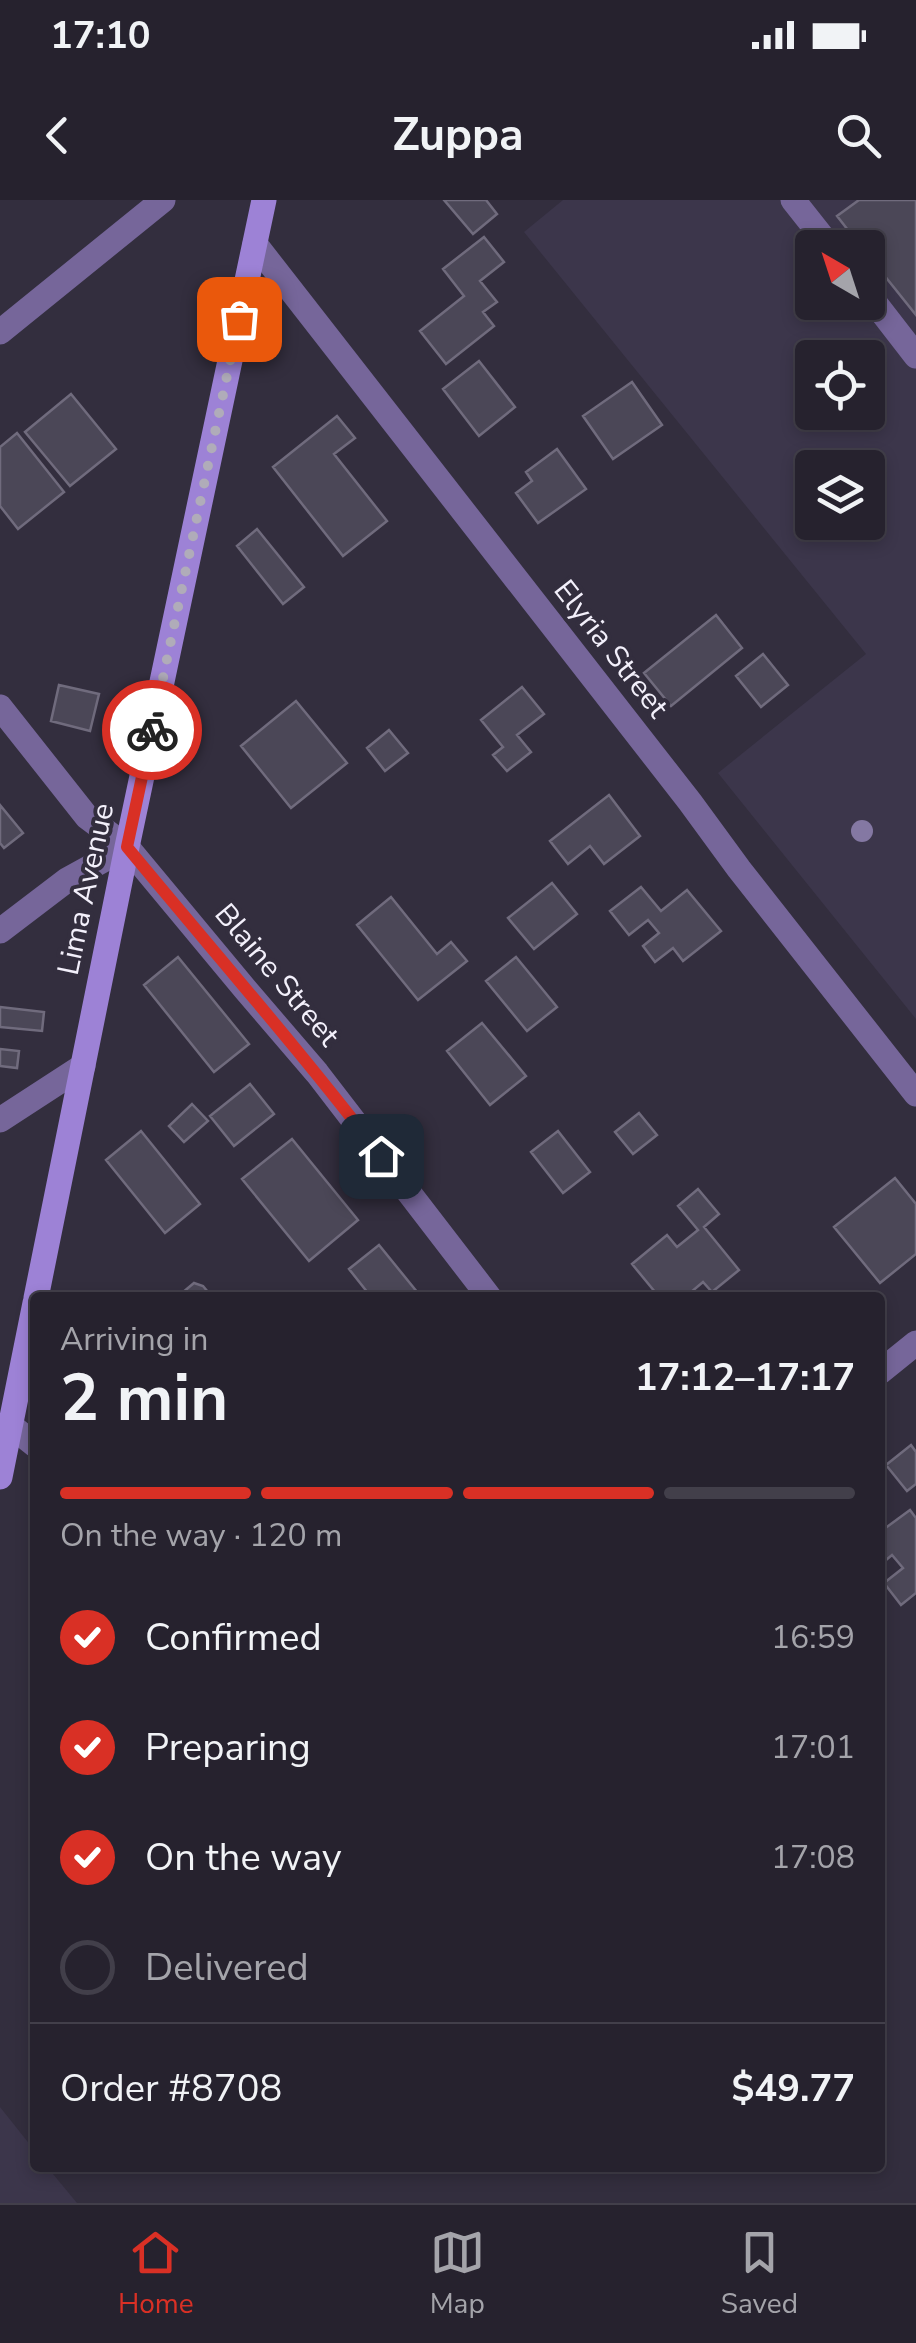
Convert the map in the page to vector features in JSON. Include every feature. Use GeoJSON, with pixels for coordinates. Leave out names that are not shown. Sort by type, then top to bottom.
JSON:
{"type":"FeatureCollection","features":[{"type":"Feature","properties":{"kind":"street"},"geometry":{"type":"LineString","coordinates":[[0,332],[163,200]]}},
{"type":"Feature","properties":{"kind":"street","name":"Lima Avenue"},"geometry":{"type":"LineString","coordinates":[[38,1292],[264,200]]}},
{"type":"Feature","properties":{"kind":"street"},"geometry":{"type":"LineString","coordinates":[[794,200],[817,230]]}},
{"type":"Feature","properties":{"kind":"street","name":"Elyria Street"},"geometry":{"type":"LineString","coordinates":[[255,244],[916,1094]]}},
{"type":"Feature","properties":{"kind":"street"},"geometry":{"type":"LineString","coordinates":[[885,316],[916,356]]}},
{"type":"Feature","properties":{"kind":"street","name":"Blaine Street"},"geometry":{"type":"LineString","coordinates":[[0,707],[87,817],[127,847],[318,1073],[485,1292]]}},
{"type":"Feature","properties":{"kind":"street"},"geometry":{"type":"LineString","coordinates":[[0,931],[67,880],[127,847]]}},
{"type":"Feature","properties":{"kind":"street"},"geometry":{"type":"LineString","coordinates":[[0,1120],[82,1066]]}},
{"type":"Feature","properties":{"kind":"street","name":"Lima Avenue"},"geometry":{"type":"LineString","coordinates":[[0,1477],[5,1430],[30,1325]]}},
{"type":"Feature","properties":{"kind":"street"},"geometry":{"type":"LineString","coordinates":[[885,1368],[916,1344]]}},
{"type":"Feature","properties":{"kind":"street"},"geometry":{"type":"LineString","coordinates":[[5,1430],[30,1442]]}},
{"type":"Feature","properties":{"kind":"shaded area"},"geometry":{"type":"Polygon","coordinates":[[[563,200],[916,200],[916,1019],[718,773],[866,654],[524,232],[563,200]]]}},
{"type":"Feature","properties":{"kind":"shaded area"},"geometry":{"type":"Polygon","coordinates":[[[0,2107],[30,2145],[30,2172],[51,2172],[77,2203],[0,2203],[0,2107]]]}},
{"type":"Feature","properties":{"kind":"building"},"geometry":{"type":"Polygon","coordinates":[[[444,200],[486,200],[497,214],[473,234],[444,200]]]}},
{"type":"Feature","properties":{"kind":"building"},"geometry":{"type":"Polygon","coordinates":[[[859,200],[916,200],[916,315],[885,276],[885,230],[848,230],[837,216],[859,200]]]}},
{"type":"Feature","properties":{"kind":"building"},"geometry":{"type":"Polygon","coordinates":[[[484,237],[504,262],[480,281],[497,302],[483,312],[494,326],[446,364],[420,331],[464,296],[443,269],[484,237]]]}},
{"type":"Feature","properties":{"kind":"building"},"geometry":{"type":"Polygon","coordinates":[[[479,361],[515,407],[479,436],[443,389],[479,361]]]}},
{"type":"Feature","properties":{"kind":"building"},"geometry":{"type":"Polygon","coordinates":[[[632,382],[662,425],[613,459],[583,416],[632,382]]]}},
{"type":"Feature","properties":{"kind":"building"},"geometry":{"type":"Polygon","coordinates":[[[71,394],[116,449],[70,486],[25,432],[71,394]]]}},
{"type":"Feature","properties":{"kind":"building"},"geometry":{"type":"Polygon","coordinates":[[[337,416],[355,438],[334,454],[387,521],[343,556],[273,467],[337,416]]]}},
{"type":"Feature","properties":{"kind":"building"},"geometry":{"type":"Polygon","coordinates":[[[17,433],[64,492],[18,529],[0,506],[0,447],[17,433]]]}},
{"type":"Feature","properties":{"kind":"building"},"geometry":{"type":"Polygon","coordinates":[[[557,449],[586,489],[538,523],[516,493],[532,481],[526,472],[557,449]]]}},
{"type":"Feature","properties":{"kind":"building"},"geometry":{"type":"Polygon","coordinates":[[[257,529],[304,587],[283,604],[237,546],[257,529]]]}},
{"type":"Feature","properties":{"kind":"building"},"geometry":{"type":"Polygon","coordinates":[[[716,615],[742,648],[671,706],[644,673],[716,615]]]}},
{"type":"Feature","properties":{"kind":"building"},"geometry":{"type":"Polygon","coordinates":[[[763,654],[788,685],[761,707],[736,676],[763,654]]]}},
{"type":"Feature","properties":{"kind":"building"},"geometry":{"type":"Polygon","coordinates":[[[59,685],[99,694],[90,731],[51,721],[59,685]]]}},
{"type":"Feature","properties":{"kind":"building"},"geometry":{"type":"Polygon","coordinates":[[[522,687],[544,714],[517,735],[531,752],[507,771],[493,755],[503,747],[481,720],[522,687]]]}},
{"type":"Feature","properties":{"kind":"building"},"geometry":{"type":"Polygon","coordinates":[[[296,701],[347,763],[291,808],[241,746],[296,701]]]}},
{"type":"Feature","properties":{"kind":"building"},"geometry":{"type":"Polygon","coordinates":[[[389,730],[408,753],[385,771],[367,748],[389,730]]]}},
{"type":"Feature","properties":{"kind":"building"},"geometry":{"type":"Polygon","coordinates":[[[609,795],[640,836],[604,864],[590,846],[568,864],[550,841],[609,795]]]}},
{"type":"Feature","properties":{"kind":"building"},"geometry":{"type":"Polygon","coordinates":[[[0,805],[23,833],[4,848],[0,843],[0,805]]]}},
{"type":"Feature","properties":{"kind":"building"},"geometry":{"type":"Polygon","coordinates":[[[552,883],[577,914],[534,949],[508,918],[552,883]]]}},
{"type":"Feature","properties":{"kind":"building"},"geometry":{"type":"Polygon","coordinates":[[[641,887],[661,911],[687,890],[721,931],[683,961],[673,948],[655,962],[643,946],[659,933],[648,920],[629,935],[610,911],[641,887]]]}},
{"type":"Feature","properties":{"kind":"building"},"geometry":{"type":"Polygon","coordinates":[[[391,897],[437,954],[451,942],[467,961],[418,1000],[357,925],[391,897]]]}},
{"type":"Feature","properties":{"kind":"building"},"geometry":{"type":"Polygon","coordinates":[[[178,957],[249,1044],[214,1072],[144,985],[178,957]]]}},
{"type":"Feature","properties":{"kind":"building"},"geometry":{"type":"Polygon","coordinates":[[[516,957],[557,1007],[527,1031],[486,981],[516,957]]]}},
{"type":"Feature","properties":{"kind":"building"},"geometry":{"type":"Polygon","coordinates":[[[0,1007],[44,1012],[42,1031],[0,1027],[0,1007]]]}},
{"type":"Feature","properties":{"kind":"building"},"geometry":{"type":"Polygon","coordinates":[[[482,1023],[526,1076],[490,1105],[447,1051],[482,1023]]]}},
{"type":"Feature","properties":{"kind":"building"},"geometry":{"type":"Polygon","coordinates":[[[0,1049],[19,1051],[17,1068],[0,1066],[0,1049]]]}},
{"type":"Feature","properties":{"kind":"building"},"geometry":{"type":"Polygon","coordinates":[[[250,1084],[274,1114],[234,1146],[210,1116],[250,1084]]]}},
{"type":"Feature","properties":{"kind":"building"},"geometry":{"type":"Polygon","coordinates":[[[192,1104],[208,1121],[184,1142],[169,1126],[192,1104]]]}},
{"type":"Feature","properties":{"kind":"building"},"geometry":{"type":"Polygon","coordinates":[[[639,1113],[657,1135],[633,1154],[615,1132],[639,1113]]]}},
{"type":"Feature","properties":{"kind":"building"},"geometry":{"type":"Polygon","coordinates":[[[141,1131],[200,1204],[165,1233],[106,1160],[141,1131]]]}},
{"type":"Feature","properties":{"kind":"building"},"geometry":{"type":"Polygon","coordinates":[[[558,1131],[590,1172],[563,1193],[531,1152],[558,1131]]]}},
{"type":"Feature","properties":{"kind":"building"},"geometry":{"type":"Polygon","coordinates":[[[292,1139],[358,1220],[309,1261],[242,1179],[292,1139]]]}},
{"type":"Feature","properties":{"kind":"building"},"geometry":{"type":"Polygon","coordinates":[[[895,1178],[916,1204],[916,1254],[880,1283],[834,1227],[895,1178]]]}},
{"type":"Feature","properties":{"kind":"building"},"geometry":{"type":"Polygon","coordinates":[[[698,1189],[719,1214],[704,1227],[739,1270],[712,1292],[703,1282],[691,1292],[655,1292],[632,1264],[667,1235],[677,1247],[698,1230],[678,1206],[698,1189]]]}},
{"type":"Feature","properties":{"kind":"building"},"geometry":{"type":"Polygon","coordinates":[[[379,1245],[417,1292],[367,1292],[349,1269],[379,1245]]]}},
{"type":"Feature","properties":{"kind":"building"},"geometry":{"type":"Polygon","coordinates":[[[194,1283],[208,1292],[183,1292],[194,1283]]]}},
{"type":"Feature","properties":{"kind":"building"},"geometry":{"type":"Polygon","coordinates":[[[911,1445],[916,1452],[916,1484],[907,1491],[886,1465],[911,1445]]]}},
{"type":"Feature","properties":{"kind":"building"},"geometry":{"type":"Polygon","coordinates":[[[910,1510],[916,1518],[916,1593],[901,1605],[885,1584],[903,1568],[892,1555],[885,1561],[885,1528],[910,1510]]]}},
{"type":"Feature","properties":{"kind":"way so far"},"geometry":{"type":"LineString","coordinates":[[152,730],[239,319]]}},
{"type":"Feature","properties":{"kind":"route"},"geometry":{"type":"LineString","coordinates":[[152,730],[127,847],[318,1073],[381,1156]]}}]}
